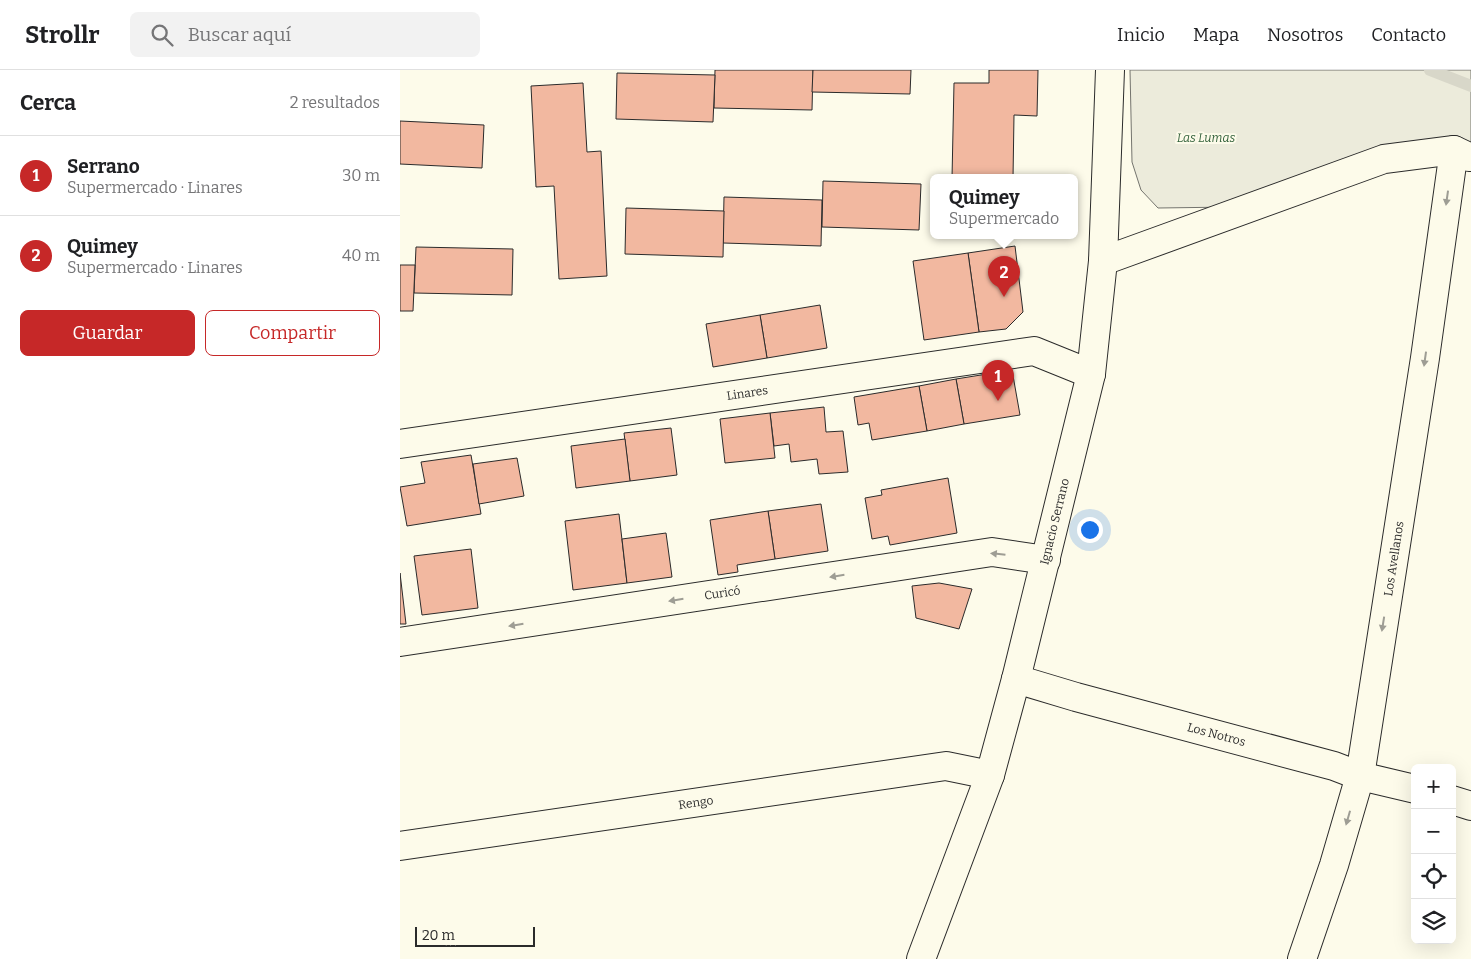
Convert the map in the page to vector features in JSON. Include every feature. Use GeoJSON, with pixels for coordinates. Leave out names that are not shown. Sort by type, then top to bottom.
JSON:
{"type":"FeatureCollection","features":[{"type":"Feature","properties":{"kind":"street","name":"Ignacio Serrano"},"geometry":{"type":"LineString","coordinates":[[921,959],[990,775],[1046,560],[1091,374],[1102,261],[1110,70]]}},
{"type":"Feature","properties":{"kind":"street"},"geometry":{"type":"LineString","coordinates":[[1102,261],[1384,159],[1462,154]]}},
{"type":"Feature","properties":{"kind":"street","name":"Los Avellanos"},"geometry":{"type":"LineString","coordinates":[[1302,959],[1334,864],[1360,776],[1425,358],[1462,154]]}},
{"type":"Feature","properties":{"kind":"street","name":"Linares"},"geometry":{"type":"LineString","coordinates":[[400,444],[1034,351],[1091,374]]}},
{"type":"Feature","properties":{"kind":"street","name":"Curicó"},"geometry":{"type":"LineString","coordinates":[[400,642],[992,552],[1046,560]]}},
{"type":"Feature","properties":{"kind":"street","name":"Los Notros"},"geometry":{"type":"LineString","coordinates":[[1016,679],[1086,700],[1334,766],[1360,776],[1411,788]]}},
{"type":"Feature","properties":{"kind":"street","name":"Rengo"},"geometry":{"type":"LineString","coordinates":[[400,846],[946,766],[990,775]]}},
{"type":"Feature","properties":{"kind":"street"},"geometry":{"type":"LineString","coordinates":[[1456,801],[1471,806]]}},
{"type":"Feature","properties":{"kind":"green space","name":"Las Lumas"},"geometry":{"type":"Polygon","coordinates":[[[1130,70],[1471,70],[1471,154],[1233,207],[1158,208],[1141,190],[1132,162],[1130,70]]]}},
{"type":"Feature","properties":{"kind":"building"},"geometry":{"type":"Polygon","coordinates":[[[715,70],[813,70],[812,110],[714,108],[715,70]]]}},
{"type":"Feature","properties":{"kind":"building"},"geometry":{"type":"Polygon","coordinates":[[[813,70],[911,70],[910,94],[812,92],[813,70]]]}},
{"type":"Feature","properties":{"kind":"building"},"geometry":{"type":"Polygon","coordinates":[[[989,70],[1038,70],[1037,116],[1014,115],[1013,174],[952,174],[954,83],[989,83],[989,70]]]}},
{"type":"Feature","properties":{"kind":"building"},"geometry":{"type":"Polygon","coordinates":[[[617,73],[715,75],[713,122],[616,119],[617,73]]]}},
{"type":"Feature","properties":{"kind":"building"},"geometry":{"type":"Polygon","coordinates":[[[583,83],[587,152],[601,151],[607,276],[559,279],[554,186],[536,187],[531,86],[583,83]]]}},
{"type":"Feature","properties":{"kind":"building"},"geometry":{"type":"Polygon","coordinates":[[[400,121],[484,125],[482,168],[400,164],[400,121]]]}},
{"type":"Feature","properties":{"kind":"building"},"geometry":{"type":"Polygon","coordinates":[[[823,181],[921,184],[919,230],[822,227],[823,181]]]}},
{"type":"Feature","properties":{"kind":"building"},"geometry":{"type":"Polygon","coordinates":[[[724,197],[822,200],[821,246],[723,243],[724,197]]]}},
{"type":"Feature","properties":{"kind":"building"},"geometry":{"type":"Polygon","coordinates":[[[626,208],[724,211],[723,257],[625,254],[626,208]]]}},
{"type":"Feature","properties":{"kind":"building"},"geometry":{"type":"Polygon","coordinates":[[[1015,246],[1023,312],[1006,329],[979,332],[968,253],[1015,246]]]}},
{"type":"Feature","properties":{"kind":"building"},"geometry":{"type":"Polygon","coordinates":[[[416,247],[513,249],[512,295],[414,293],[416,247]]]}},
{"type":"Feature","properties":{"kind":"building"},"geometry":{"type":"Polygon","coordinates":[[[968,253],[979,332],[924,340],[913,261],[968,253]]]}},
{"type":"Feature","properties":{"kind":"building"},"geometry":{"type":"Polygon","coordinates":[[[400,265],[415,265],[413,311],[400,311],[400,265]]]}},
{"type":"Feature","properties":{"kind":"building"},"geometry":{"type":"Polygon","coordinates":[[[820,305],[827,348],[767,358],[760,315],[820,305]]]}},
{"type":"Feature","properties":{"kind":"building"},"geometry":{"type":"Polygon","coordinates":[[[760,315],[767,358],[713,367],[706,324],[760,315]]]}},
{"type":"Feature","properties":{"kind":"building"},"geometry":{"type":"Polygon","coordinates":[[[1012,370],[1020,415],[964,424],[956,379],[1012,370]]]}},
{"type":"Feature","properties":{"kind":"building"},"geometry":{"type":"Polygon","coordinates":[[[956,379],[964,424],[927,431],[919,386],[956,379]]]}},
{"type":"Feature","properties":{"kind":"building"},"geometry":{"type":"Polygon","coordinates":[[[919,386],[927,431],[872,440],[869,423],[858,425],[854,397],[919,386]]]}},
{"type":"Feature","properties":{"kind":"building"},"geometry":{"type":"Polygon","coordinates":[[[824,407],[826,432],[843,431],[848,472],[819,474],[817,459],[791,462],[789,444],[774,446],[770,413],[824,407]]]}},
{"type":"Feature","properties":{"kind":"building"},"geometry":{"type":"Polygon","coordinates":[[[770,413],[775,458],[725,463],[720,419],[770,413]]]}},
{"type":"Feature","properties":{"kind":"building"},"geometry":{"type":"Polygon","coordinates":[[[671,428],[677,475],[630,481],[624,433],[671,428]]]}},
{"type":"Feature","properties":{"kind":"building"},"geometry":{"type":"Polygon","coordinates":[[[625,439],[630,481],[576,488],[571,446],[625,439]]]}},
{"type":"Feature","properties":{"kind":"building"},"geometry":{"type":"Polygon","coordinates":[[[471,455],[481,514],[407,526],[400,487],[425,483],[421,462],[471,455]]]}},
{"type":"Feature","properties":{"kind":"building"},"geometry":{"type":"Polygon","coordinates":[[[517,458],[524,496],[479,504],[473,464],[517,458]]]}},
{"type":"Feature","properties":{"kind":"building"},"geometry":{"type":"Polygon","coordinates":[[[948,478],[957,533],[890,545],[888,536],[872,539],[865,498],[882,495],[881,490],[948,478]]]}},
{"type":"Feature","properties":{"kind":"building"},"geometry":{"type":"Polygon","coordinates":[[[821,504],[828,551],[775,559],[768,511],[821,504]]]}},
{"type":"Feature","properties":{"kind":"building"},"geometry":{"type":"Polygon","coordinates":[[[768,511],[775,559],[737,565],[738,572],[718,575],[710,520],[768,511]]]}},
{"type":"Feature","properties":{"kind":"building"},"geometry":{"type":"Polygon","coordinates":[[[619,514],[627,583],[573,590],[565,521],[619,514]]]}},
{"type":"Feature","properties":{"kind":"building"},"geometry":{"type":"Polygon","coordinates":[[[666,533],[672,577],[627,583],[622,539],[666,533]]]}},
{"type":"Feature","properties":{"kind":"building"},"geometry":{"type":"Polygon","coordinates":[[[471,549],[478,608],[422,615],[414,556],[471,549]]]}},
{"type":"Feature","properties":{"kind":"building"},"geometry":{"type":"Polygon","coordinates":[[[400,573],[406,624],[400,624],[400,573]]]}},
{"type":"Feature","properties":{"kind":"building"},"geometry":{"type":"Polygon","coordinates":[[[939,583],[972,589],[959,629],[916,618],[912,586],[939,583]]]}},
{"type":"Feature","properties":{"kind":"waterway"},"geometry":{"type":"LineString","coordinates":[[1430,70],[1471,86]]}},
{"type":"Feature","properties":{"kind":"place","name":"Quimey"},"geometry":{"type":"Point","coordinates":[1004,297]}},
{"type":"Feature","properties":{"kind":"place","name":"Serrano"},"geometry":{"type":"Point","coordinates":[998,401]}}]}
